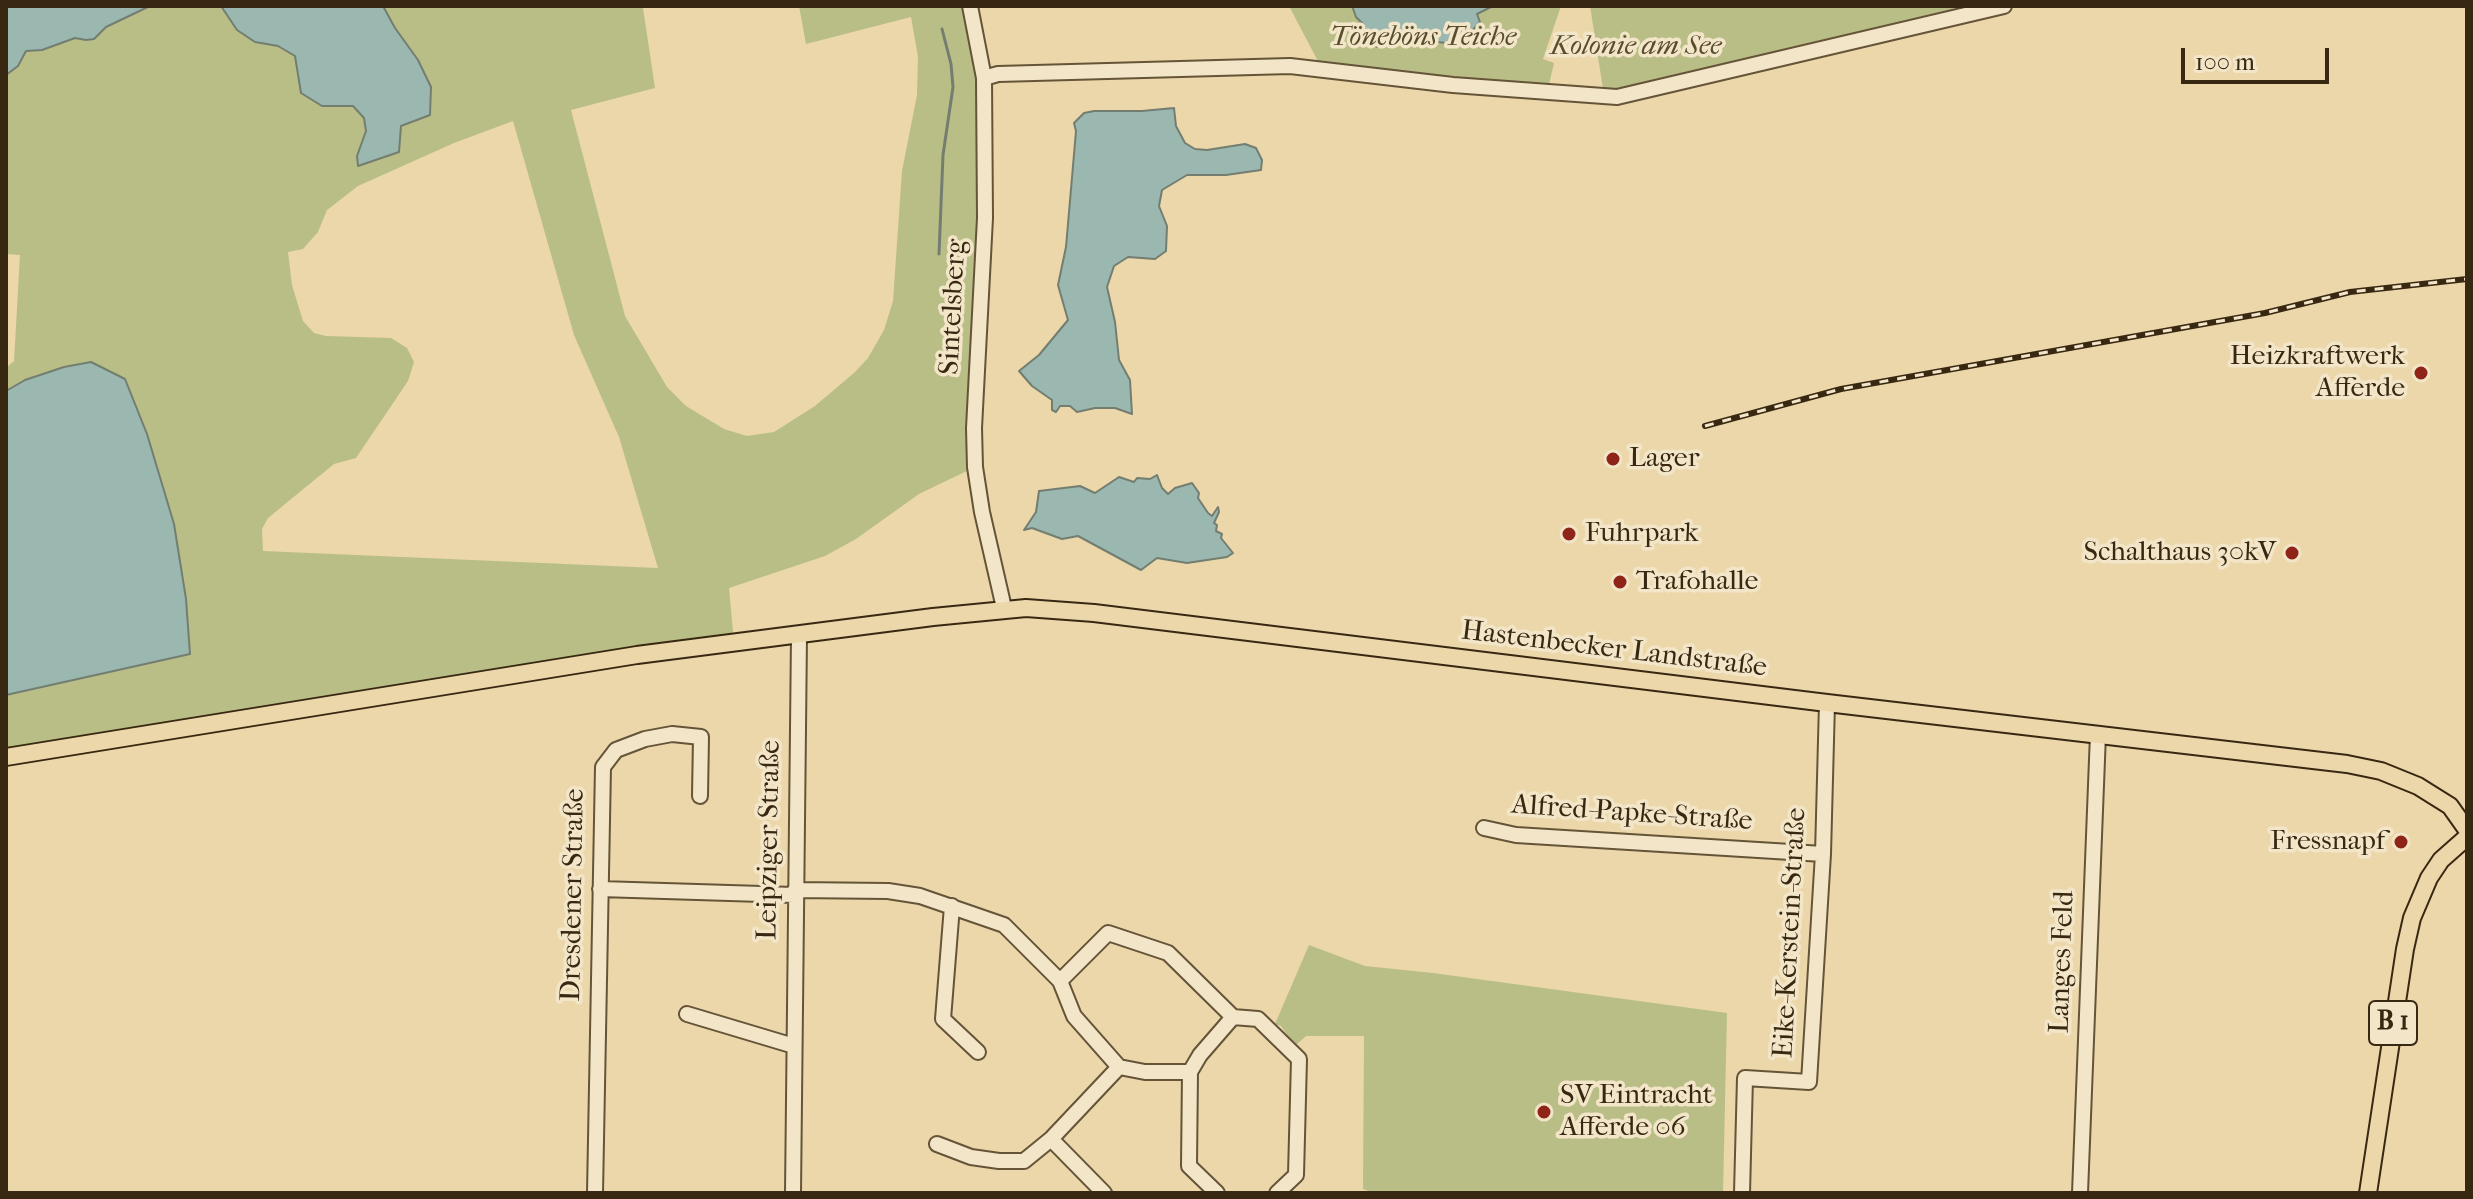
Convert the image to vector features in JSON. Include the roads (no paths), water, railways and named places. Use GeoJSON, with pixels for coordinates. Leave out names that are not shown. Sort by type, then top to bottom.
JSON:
{"type":"FeatureCollection","features":[{"type":"Feature","properties":{"kind":"main road","name":"Hastenbecker Landstraße"},"geometry":{"type":"LineString","coordinates":[[6,757],[568,666],[1004,608],[1047,609],[2365,766],[2412,783],[2442,800],[2458,815],[2467,830]]}},
{"type":"Feature","properties":{"kind":"main road","name":"B 1"},"geometry":{"type":"LineString","coordinates":[[2368,1193],[2412,918],[2429,878],[2441,860],[2467,837]]}},
{"type":"Feature","properties":{"kind":"street","name":"Sintelsberg"},"geometry":{"type":"LineString","coordinates":[[970,6],[984,78],[985,218],[974,428],[975,467],[1004,608]]}},
{"type":"Feature","properties":{"kind":"street"},"geometry":{"type":"LineString","coordinates":[[984,78],[998,74],[1290,66],[1453,85],[1617,97],[2004,6]]}},
{"type":"Feature","properties":{"kind":"street","name":"Leipziger Straße"},"geometry":{"type":"LineString","coordinates":[[793,1193],[799,636]]}},
{"type":"Feature","properties":{"kind":"street","name":"Eike-Kerstein-Straße"},"geometry":{"type":"LineString","coordinates":[[1742,1193],[1745,1078],[1809,1082],[1823,854],[1827,703]]}},
{"type":"Feature","properties":{"kind":"street","name":"Dresdener Straße"},"geometry":{"type":"LineString","coordinates":[[595,1193],[603,767],[616,750],[645,739],[672,734],[701,737],[700,796]]}},
{"type":"Feature","properties":{"kind":"street","name":"Langes Feld"},"geometry":{"type":"LineString","coordinates":[[2080,1193],[2098,734]]}},
{"type":"Feature","properties":{"kind":"street","name":"Alfred-Papke-Straße"},"geometry":{"type":"LineString","coordinates":[[1484,828],[1516,835],[1823,854]]}},
{"type":"Feature","properties":{"kind":"street"},"geometry":{"type":"LineString","coordinates":[[600,889],[888,891],[920,896],[1004,925],[1060,981],[1074,1016],[1119,1067],[1145,1072],[1190,1072]]}},
{"type":"Feature","properties":{"kind":"street"},"geometry":{"type":"LineString","coordinates":[[952,906],[943,1019],[978,1052]]}},
{"type":"Feature","properties":{"kind":"street"},"geometry":{"type":"LineString","coordinates":[[1060,981],[1108,933],[1168,953],[1233,1017],[1258,1019],[1299,1059],[1296,1175],[1277,1193]]}},
{"type":"Feature","properties":{"kind":"street"},"geometry":{"type":"LineString","coordinates":[[687,1014],[794,1046]]}},
{"type":"Feature","properties":{"kind":"street"},"geometry":{"type":"LineString","coordinates":[[1217,1193],[1189,1166],[1190,1072],[1200,1055],[1233,1017]]}},
{"type":"Feature","properties":{"kind":"street"},"geometry":{"type":"LineString","coordinates":[[937,1144],[971,1157],[1024,1161],[1051,1139],[1119,1067]]}},
{"type":"Feature","properties":{"kind":"street"},"geometry":{"type":"LineString","coordinates":[[1051,1139],[1104,1193]]}},
{"type":"Feature","properties":{"kind":"water"},"geometry":{"type":"Polygon","coordinates":[[[6,6],[150,6],[106,27],[94,39],[75,38],[42,50],[26,51],[18,66],[6,75],[6,6]]]}},
{"type":"Feature","properties":{"kind":"water"},"geometry":{"type":"Polygon","coordinates":[[[221,6],[383,6],[418,60],[431,87],[430,115],[401,126],[399,152],[358,166],[357,156],[366,131],[364,118],[353,106],[322,106],[301,93],[295,56],[278,46],[255,42],[237,30],[221,6]]]}},
{"type":"Feature","properties":{"kind":"water","name":"Töneböns Teiche"},"geometry":{"type":"Polygon","coordinates":[[[1352,6],[1493,6],[1477,14],[1480,22],[1462,42],[1445,43],[1395,35],[1385,45],[1377,47],[1369,42],[1352,6]]]}},
{"type":"Feature","properties":{"kind":"water"},"geometry":{"type":"Polygon","coordinates":[[[1174,108],[1176,126],[1185,143],[1195,149],[1207,150],[1245,144],[1256,148],[1262,160],[1261,170],[1226,175],[1187,175],[1162,190],[1159,206],[1167,226],[1166,251],[1155,259],[1128,257],[1114,266],[1107,287],[1119,360],[1130,380],[1132,414],[1115,408],[1077,412],[1070,406],[1060,406],[1056,412],[1052,410],[1052,400],[1032,386],[1019,371],[1039,355],[1068,320],[1058,285],[1066,247],[1076,131],[1074,123],[1084,113],[1094,111],[1174,108]]]}},
{"type":"Feature","properties":{"kind":"water"},"geometry":{"type":"Polygon","coordinates":[[[91,362],[125,379],[147,434],[174,524],[186,599],[190,654],[6,695],[6,391],[25,380],[91,362]]]}},
{"type":"Feature","properties":{"kind":"water"},"geometry":{"type":"Polygon","coordinates":[[[1157,475],[1168,494],[1175,488],[1192,483],[1208,513],[1212,516],[1218,507],[1214,523],[1217,525],[1216,531],[1222,534],[1221,538],[1233,553],[1227,557],[1187,563],[1157,558],[1141,570],[1078,536],[1062,539],[1032,528],[1024,530],[1036,512],[1039,491],[1080,486],[1095,493],[1119,477],[1134,482],[1137,478],[1150,479],[1157,475]]]}},
{"type":"Feature","properties":{"kind":"waterway"},"geometry":{"type":"LineString","coordinates":[[939,254],[943,155],[953,87],[942,29]]}},
{"type":"Feature","properties":{"kind":"railway"},"geometry":{"type":"LineString","coordinates":[[1705,426],[1841,389],[2265,313],[2350,292],[2467,279]]}},
{"type":"Feature","properties":{"kind":"place","name":"Heizkraftwerk Afferde"},"geometry":{"type":"Point","coordinates":[2421,373]}},
{"type":"Feature","properties":{"kind":"place","name":"Lager"},"geometry":{"type":"Point","coordinates":[1613,459]}},
{"type":"Feature","properties":{"kind":"place","name":"Fuhrpark"},"geometry":{"type":"Point","coordinates":[1569,534]}},
{"type":"Feature","properties":{"kind":"place","name":"Schalthaus 30kV"},"geometry":{"type":"Point","coordinates":[2292,553]}},
{"type":"Feature","properties":{"kind":"place","name":"Trafohalle"},"geometry":{"type":"Point","coordinates":[1620,582]}},
{"type":"Feature","properties":{"kind":"place","name":"Fressnapf"},"geometry":{"type":"Point","coordinates":[2401,842]}},
{"type":"Feature","properties":{"kind":"place","name":"SV Eintracht Afferde 06"},"geometry":{"type":"Point","coordinates":[1544,1112]}},
{"type":"Feature","properties":{"kind":"park label","name":"Kolonie am See"},"geometry":{"type":"Point","coordinates":[1636,47]}}]}
